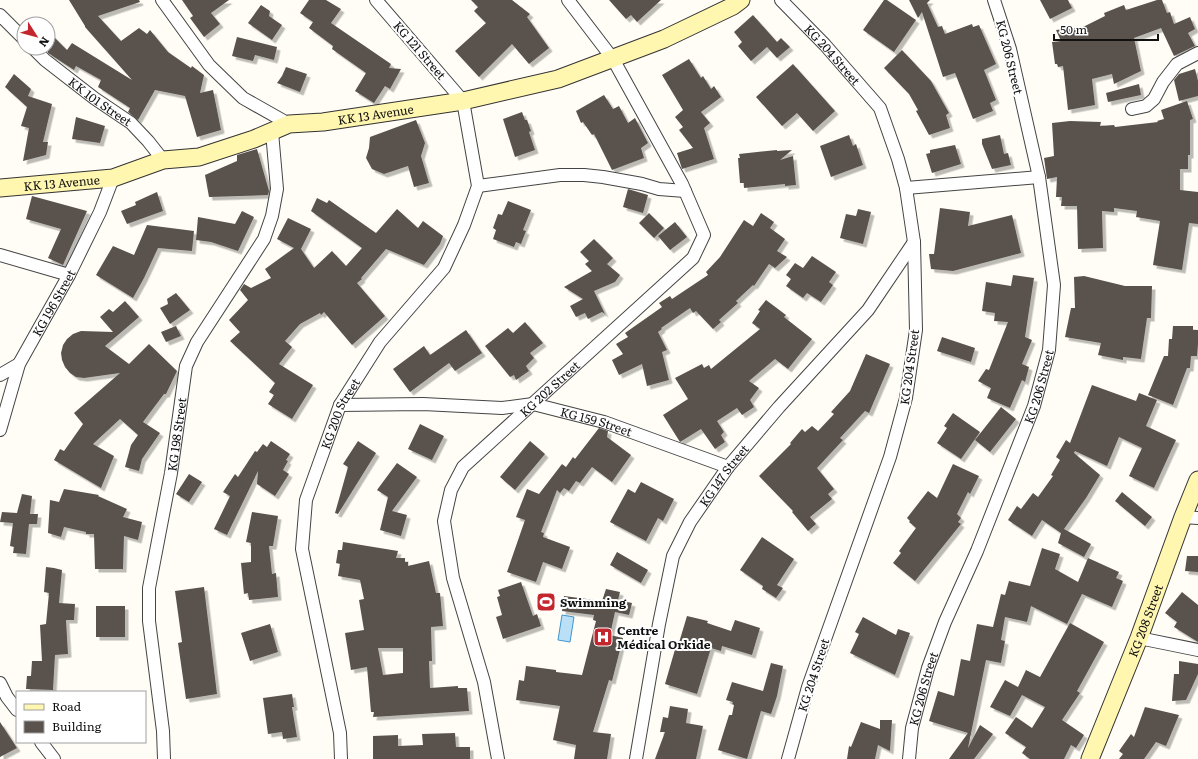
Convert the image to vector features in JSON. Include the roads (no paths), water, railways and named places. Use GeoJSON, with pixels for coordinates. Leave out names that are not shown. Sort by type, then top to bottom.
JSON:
{"type":"FeatureCollection","features":[{"type":"Feature","properties":{"kind":"main road","name":"KK 13 Avenue"},"geometry":{"type":"LineString","coordinates":[[0,188],[113,178],[163,160],[199,157],[272,132],[289,124],[323,122],[463,101],[558,79],[664,39],[733,6],[741,0]]}},
{"type":"Feature","properties":{"kind":"main road","name":"KG 208 Street"},"geometry":{"type":"LineString","coordinates":[[1090,759],[1139,638],[1191,518],[1198,480]]}},
{"type":"Feature","properties":{"kind":"street"},"geometry":{"type":"LineString","coordinates":[[162,0],[209,65],[243,98],[289,124]]}},
{"type":"Feature","properties":{"kind":"street","name":"KG 121 Street"},"geometry":{"type":"LineString","coordinates":[[376,0],[463,101]]}},
{"type":"Feature","properties":{"kind":"street","name":"KG 202 Street"},"geometry":{"type":"LineString","coordinates":[[498,759],[484,682],[453,578],[444,521],[451,490],[464,467],[693,258],[704,235],[685,191],[613,59],[568,0]]}},
{"type":"Feature","properties":{"kind":"street","name":"KG 204 Street"},"geometry":{"type":"LineString","coordinates":[[780,0],[825,45],[880,108],[898,159],[906,188],[914,242],[916,330],[906,398],[890,457],[808,687],[788,759]]}},
{"type":"Feature","properties":{"kind":"street","name":"KG 206 Street"},"geometry":{"type":"LineString","coordinates":[[909,759],[912,728],[928,668],[945,622],[977,551],[1034,406],[1049,350],[1054,285],[1039,177],[1008,43],[994,0]]}},
{"type":"Feature","properties":{"kind":"street"},"geometry":{"type":"LineString","coordinates":[[0,15],[16,31]]}},
{"type":"Feature","properties":{"kind":"street"},"geometry":{"type":"LineString","coordinates":[[1132,109],[1146,106],[1154,99],[1163,82],[1177,64],[1198,54]]}},
{"type":"Feature","properties":{"kind":"street","name":"KK 101 Street"},"geometry":{"type":"LineString","coordinates":[[41,56],[94,98],[131,123],[163,160]]}},
{"type":"Feature","properties":{"kind":"street","name":"KG 200 Street"},"geometry":{"type":"LineString","coordinates":[[341,759],[340,734],[302,549],[306,500],[340,405],[380,342],[444,268],[464,225],[478,186],[463,101]]}},
{"type":"Feature","properties":{"kind":"street","name":"KG 198 Street"},"geometry":{"type":"LineString","coordinates":[[164,759],[163,731],[149,621],[149,588],[170,473],[186,366],[197,342],[264,239],[272,216],[277,189],[272,132]]}},
{"type":"Feature","properties":{"kind":"street"},"geometry":{"type":"LineString","coordinates":[[478,186],[560,175],[603,177],[642,184],[659,189],[685,191]]}},
{"type":"Feature","properties":{"kind":"street"},"geometry":{"type":"LineString","coordinates":[[906,188],[1039,177]]}},
{"type":"Feature","properties":{"kind":"street","name":"KG 196 Street"},"geometry":{"type":"LineString","coordinates":[[0,430],[19,364],[68,275],[100,212],[113,178]]}},
{"type":"Feature","properties":{"kind":"street","name":"KG 147 Street"},"geometry":{"type":"LineString","coordinates":[[636,759],[659,624],[673,556],[690,522],[728,467],[779,407],[868,310],[914,242]]}},
{"type":"Feature","properties":{"kind":"street"},"geometry":{"type":"LineString","coordinates":[[0,255],[68,275]]}},
{"type":"Feature","properties":{"kind":"street"},"geometry":{"type":"LineString","coordinates":[[0,375],[19,364]]}},
{"type":"Feature","properties":{"kind":"street","name":"KG 159 Street"},"geometry":{"type":"LineString","coordinates":[[340,405],[423,404],[502,408],[533,404],[604,422],[728,467]]}},
{"type":"Feature","properties":{"kind":"street"},"geometry":{"type":"LineString","coordinates":[[1139,638],[1198,650]]}},
{"type":"Feature","properties":{"kind":"street"},"geometry":{"type":"LineString","coordinates":[[0,683],[7,697],[16,709]]}},
{"type":"Feature","properties":{"kind":"street"},"geometry":{"type":"LineString","coordinates":[[42,743],[54,759]]}},
{"type":"Feature","properties":{"kind":"water"},"geometry":{"type":"Polygon","coordinates":[[[562,615],[574,617],[570,642],[558,640],[562,615]]]}},
{"type":"Feature","properties":{"kind":"place","name":"Swimming"},"geometry":{"type":"Point","coordinates":[546,602]}},
{"type":"Feature","properties":{"kind":"place","name":"Centre Médical Orkide"},"geometry":{"type":"Point","coordinates":[603,637]}}]}
